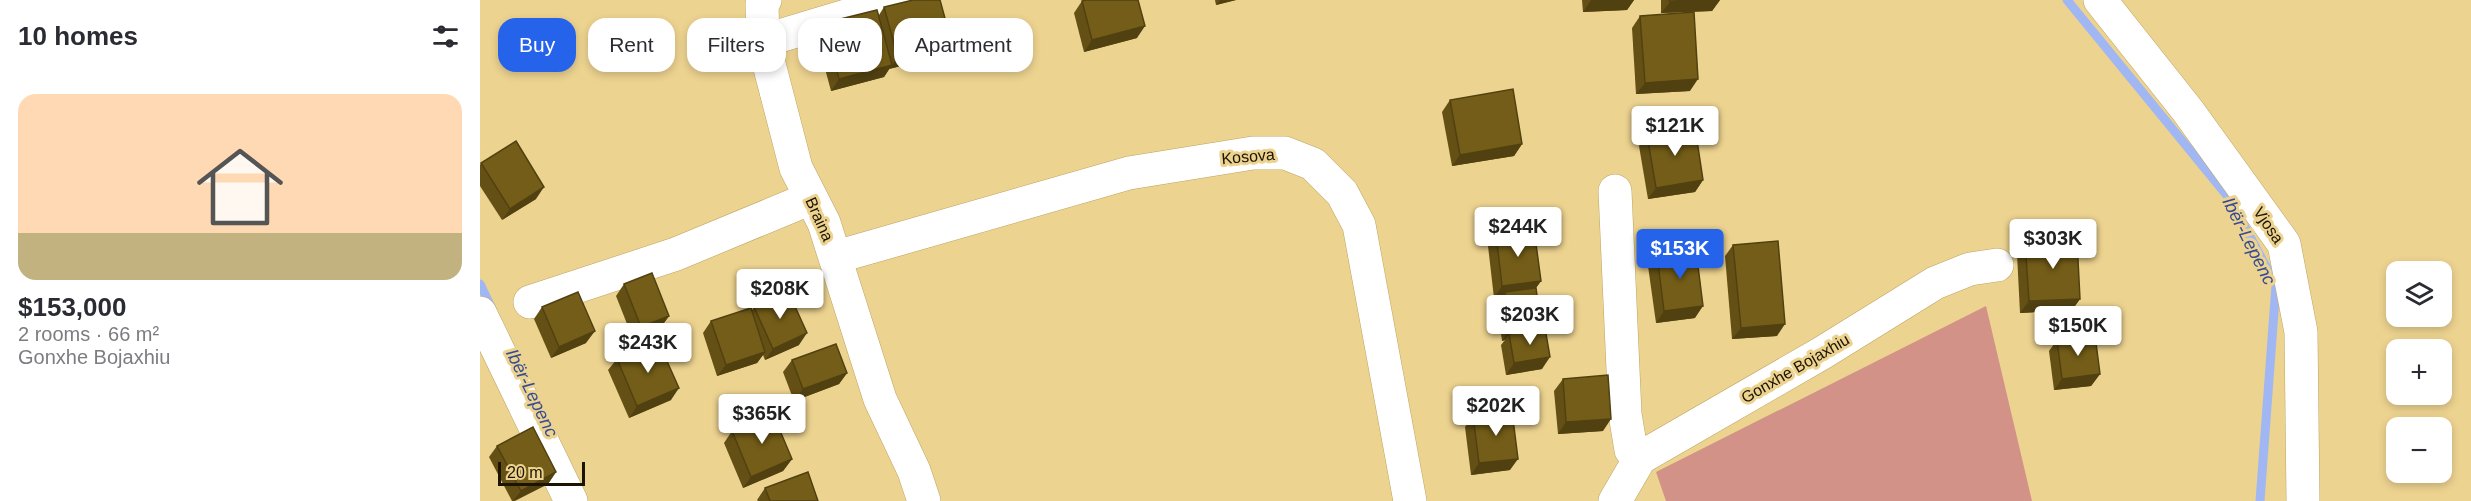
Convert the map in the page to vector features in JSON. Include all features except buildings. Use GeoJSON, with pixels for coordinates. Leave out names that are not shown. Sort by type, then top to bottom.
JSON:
{"type":"FeatureCollection","features":[{"type":"Feature","properties":{"kind":"street","name":"Braina"},"geometry":{"type":"LineString","coordinates":[[762,18],[762,4],[765,0]]}},
{"type":"Feature","properties":{"kind":"street"},"geometry":{"type":"LineString","coordinates":[[786,34],[899,0]]}},
{"type":"Feature","properties":{"kind":"street","name":"Vjosa"},"geometry":{"type":"LineString","coordinates":[[2100,0],[2188,111],[2284,243],[2301,332],[2302,501]]}},
{"type":"Feature","properties":{"kind":"street","name":"Braina"},"geometry":{"type":"LineString","coordinates":[[771,72],[796,168],[824,223],[880,399],[914,471],[924,501]]}},
{"type":"Feature","properties":{"kind":"street","name":"Kosova"},"geometry":{"type":"LineString","coordinates":[[836,257],[1129,173],[1253,153],[1285,153],[1313,164],[1342,193],[1359,225],[1410,501]]}},
{"type":"Feature","properties":{"kind":"street"},"geometry":{"type":"LineString","coordinates":[[1615,191],[1625,414],[1631,450],[1640,458]]}},
{"type":"Feature","properties":{"kind":"street"},"geometry":{"type":"LineString","coordinates":[[530,302],[676,254],[811,198]]}},
{"type":"Feature","properties":{"kind":"street","name":"Gonxhe Bojaxhiu"},"geometry":{"type":"LineString","coordinates":[[1615,501],[1640,458],[1935,283],[1970,269],[1997,265]]}},
{"type":"Feature","properties":{"kind":"street"},"geometry":{"type":"LineString","coordinates":[[480,313],[571,501]]}},
{"type":"Feature","properties":{"kind":"shaded area"},"geometry":{"type":"Polygon","coordinates":[[[1986,306],[2032,501],[1666,501],[1656,472],[1986,306]]]}},
{"type":"Feature","properties":{"kind":"waterway","name":"Ibër-Lepenc"},"geometry":{"type":"LineString","coordinates":[[2067,0],[2229,198],[2276,285],[2260,501]]}},
{"type":"Feature","properties":{"kind":"waterway","name":"Ibër-Lepenc"},"geometry":{"type":"LineString","coordinates":[[480,284],[492,309]]}}]}
